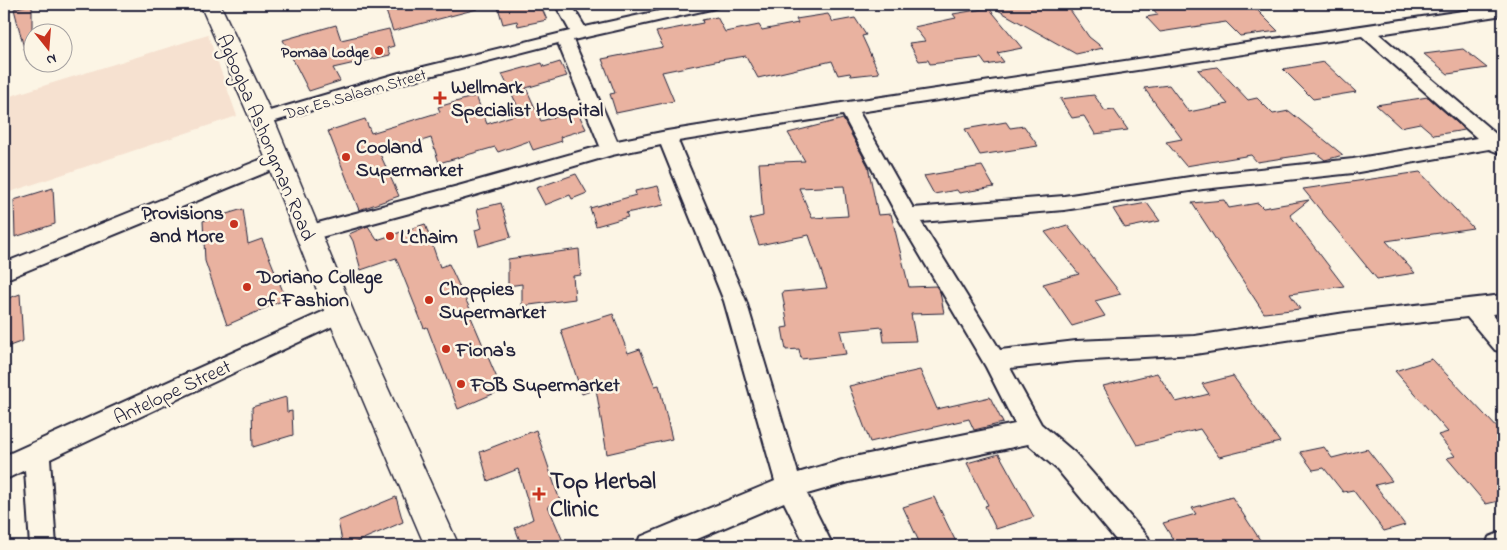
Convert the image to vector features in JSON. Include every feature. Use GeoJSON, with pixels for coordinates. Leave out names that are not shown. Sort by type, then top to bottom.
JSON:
{"type":"FeatureCollection","features":[{"type":"Feature","properties":{"kind":"street","name":"Agbogba Ashongman Road"},"geometry":{"type":"LineString","coordinates":[[210,4],[262,119],[340,313],[442,546]]}},
{"type":"Feature","properties":{"kind":"street"},"geometry":{"type":"LineString","coordinates":[[563,4],[611,149]]}},
{"type":"Feature","properties":{"kind":"street","name":"Dar Es Salaam Street"},"geometry":{"type":"LineString","coordinates":[[262,119],[405,77],[572,35],[711,4]]}},
{"type":"Feature","properties":{"kind":"street"},"geometry":{"type":"LineString","coordinates":[[306,232],[458,193],[611,149],[666,138],[848,108],[1503,10]]}},
{"type":"Feature","properties":{"kind":"street"},"geometry":{"type":"LineString","coordinates":[[1366,31],[1499,144]]}},
{"type":"Feature","properties":{"kind":"street"},"geometry":{"type":"LineString","coordinates":[[848,108],[907,216],[994,360],[1032,432],[1066,461],[1103,502],[1138,546]]}},
{"type":"Feature","properties":{"kind":"street"},"geometry":{"type":"LineString","coordinates":[[666,138],[735,301],[790,487],[820,546]]}},
{"type":"Feature","properties":{"kind":"street"},"geometry":{"type":"LineString","coordinates":[[907,216],[1064,203],[1203,182],[1353,166],[1499,144]]}},
{"type":"Feature","properties":{"kind":"street"},"geometry":{"type":"LineString","coordinates":[[4,272],[277,160]]}},
{"type":"Feature","properties":{"kind":"street"},"geometry":{"type":"LineString","coordinates":[[994,360],[1076,351],[1195,345],[1345,322],[1503,304]]}},
{"type":"Feature","properties":{"kind":"street"},"geometry":{"type":"LineString","coordinates":[[1473,308],[1503,343]]}},
{"type":"Feature","properties":{"kind":"street","name":"Antelope Street"},"geometry":{"type":"LineString","coordinates":[[4,468],[340,313]]}},
{"type":"Feature","properties":{"kind":"street"},"geometry":{"type":"LineString","coordinates":[[650,546],[790,487],[849,470],[1032,432]]}},
{"type":"Feature","properties":{"kind":"street"},"geometry":{"type":"LineString","coordinates":[[37,453],[43,546]]}},
{"type":"Feature","properties":{"kind":"shaded area"},"geometry":{"type":"Polygon","coordinates":[[[208,35],[237,116],[4,194],[4,98],[208,35]]]}},
{"type":"Feature","properties":{"kind":"building"},"geometry":{"type":"Polygon","coordinates":[[[32,4],[32,22],[22,22],[22,40],[14,9],[32,4]]]}},
{"type":"Feature","properties":{"kind":"building"},"geometry":{"type":"Polygon","coordinates":[[[417,4],[419,8],[434,4],[476,4],[477,9],[393,31],[386,11],[417,4]]]}},
{"type":"Feature","properties":{"kind":"building"},"geometry":{"type":"Polygon","coordinates":[[[497,4],[540,4],[547,20],[518,26],[517,21],[503,24],[497,4]]]}},
{"type":"Feature","properties":{"kind":"building"},"geometry":{"type":"Polygon","coordinates":[[[987,4],[1066,4],[1089,37],[1103,48],[1076,54],[987,4]]]}},
{"type":"Feature","properties":{"kind":"building"},"geometry":{"type":"Polygon","coordinates":[[[1149,4],[1251,4],[1278,31],[1240,36],[1226,22],[1160,32],[1146,17],[1158,15],[1149,4]]]}},
{"type":"Feature","properties":{"kind":"building"},"geometry":{"type":"Polygon","coordinates":[[[989,8],[1022,48],[997,53],[1004,62],[986,65],[981,58],[930,64],[928,60],[919,61],[909,43],[925,41],[914,27],[956,18],[953,14],[989,8]]]}},
{"type":"Feature","properties":{"kind":"building"},"geometry":{"type":"Polygon","coordinates":[[[828,14],[833,22],[855,18],[866,35],[862,36],[879,73],[851,76],[850,73],[838,75],[832,61],[758,78],[746,56],[662,72],[674,101],[616,113],[610,94],[615,93],[602,59],[663,47],[656,32],[703,23],[702,20],[717,17],[725,32],[759,25],[762,30],[798,23],[796,19],[828,14]]]}},
{"type":"Feature","properties":{"kind":"building"},"geometry":{"type":"Polygon","coordinates":[[[336,25],[341,40],[389,29],[394,46],[387,48],[390,55],[333,68],[340,81],[309,91],[283,40],[336,25]]]}},
{"type":"Feature","properties":{"kind":"building"},"geometry":{"type":"Polygon","coordinates":[[[1463,49],[1487,68],[1448,74],[1424,54],[1463,49]]]}},
{"type":"Feature","properties":{"kind":"building"},"geometry":{"type":"Polygon","coordinates":[[[560,62],[567,76],[526,88],[541,121],[577,111],[586,129],[560,137],[562,141],[533,150],[529,141],[498,152],[495,147],[439,163],[431,138],[380,154],[399,196],[359,210],[328,131],[365,119],[371,133],[440,112],[438,107],[476,96],[487,124],[521,113],[502,74],[542,63],[544,67],[560,62]]]}},
{"type":"Feature","properties":{"kind":"building"},"geometry":{"type":"Polygon","coordinates":[[[1324,62],[1356,92],[1313,99],[1283,69],[1324,62]]]}},
{"type":"Feature","properties":{"kind":"building"},"geometry":{"type":"Polygon","coordinates":[[[1217,67],[1248,100],[1257,98],[1273,114],[1289,111],[1343,155],[1325,160],[1316,153],[1257,162],[1251,155],[1186,166],[1166,142],[1182,139],[1144,88],[1169,85],[1189,112],[1228,104],[1198,70],[1217,67]]]}},
{"type":"Feature","properties":{"kind":"building"},"geometry":{"type":"Polygon","coordinates":[[[1094,95],[1105,111],[1114,110],[1128,130],[1095,134],[1084,116],[1072,118],[1060,99],[1094,95]]]}},
{"type":"Feature","properties":{"kind":"building"},"geometry":{"type":"Polygon","coordinates":[[[1428,97],[1465,130],[1434,135],[1420,123],[1400,127],[1376,105],[1428,97]]]}},
{"type":"Feature","properties":{"kind":"building"},"geometry":{"type":"Polygon","coordinates":[[[843,119],[868,166],[878,215],[891,214],[909,287],[936,286],[940,292],[944,313],[911,314],[916,341],[884,342],[882,327],[840,331],[846,354],[801,359],[799,349],[786,350],[782,328],[788,327],[782,292],[827,288],[809,235],[759,245],[750,219],[763,216],[759,163],[805,161],[788,133],[843,119]],[[844,186],[799,188],[812,218],[848,216],[844,186]]]}},
{"type":"Feature","properties":{"kind":"building"},"geometry":{"type":"Polygon","coordinates":[[[1006,122],[1010,128],[1024,126],[1038,146],[980,155],[965,129],[1006,122]]]}},
{"type":"Feature","properties":{"kind":"building"},"geometry":{"type":"Polygon","coordinates":[[[982,166],[994,187],[959,193],[957,190],[934,194],[924,176],[982,166]]]}},
{"type":"Feature","properties":{"kind":"building"},"geometry":{"type":"Polygon","coordinates":[[[1420,172],[1473,228],[1386,241],[1415,273],[1377,279],[1303,189],[1420,172]]]}},
{"type":"Feature","properties":{"kind":"building"},"geometry":{"type":"Polygon","coordinates":[[[576,174],[587,193],[572,199],[570,195],[545,205],[536,188],[576,174]]]}},
{"type":"Feature","properties":{"kind":"building"},"geometry":{"type":"Polygon","coordinates":[[[658,186],[664,205],[626,213],[628,217],[596,226],[590,208],[636,195],[635,191],[658,186]]]}},
{"type":"Feature","properties":{"kind":"building"},"geometry":{"type":"Polygon","coordinates":[[[53,188],[55,224],[15,237],[14,200],[53,188]]]}},
{"type":"Feature","properties":{"kind":"building"},"geometry":{"type":"Polygon","coordinates":[[[1224,200],[1229,208],[1258,203],[1263,208],[1309,200],[1290,215],[1344,286],[1290,294],[1300,309],[1264,313],[1192,203],[1224,200]]]}},
{"type":"Feature","properties":{"kind":"building"},"geometry":{"type":"Polygon","coordinates":[[[501,203],[511,237],[479,246],[475,230],[482,228],[477,209],[501,203]]]}},
{"type":"Feature","properties":{"kind":"building"},"geometry":{"type":"Polygon","coordinates":[[[1147,203],[1160,221],[1125,228],[1113,209],[1147,203]]]}},
{"type":"Feature","properties":{"kind":"building"},"geometry":{"type":"Polygon","coordinates":[[[243,209],[248,244],[262,239],[286,299],[227,325],[205,261],[203,221],[243,209]]]}},
{"type":"Feature","properties":{"kind":"building"},"geometry":{"type":"Polygon","coordinates":[[[425,224],[440,267],[449,264],[470,309],[468,310],[502,390],[458,409],[427,327],[424,328],[396,258],[361,270],[353,241],[349,234],[368,226],[377,240],[425,224]]]}},
{"type":"Feature","properties":{"kind":"building"},"geometry":{"type":"Polygon","coordinates":[[[1067,225],[1121,294],[1095,301],[1105,316],[1072,326],[1043,284],[1079,274],[1045,232],[1067,225]]]}},
{"type":"Feature","properties":{"kind":"building"},"geometry":{"type":"Polygon","coordinates":[[[579,249],[581,275],[573,276],[575,299],[522,306],[522,284],[508,286],[508,259],[579,249]]]}},
{"type":"Feature","properties":{"kind":"building"},"geometry":{"type":"Polygon","coordinates":[[[20,294],[23,341],[4,348],[4,300],[20,294]]]}},
{"type":"Feature","properties":{"kind":"building"},"geometry":{"type":"Polygon","coordinates":[[[613,314],[628,353],[640,349],[655,386],[659,385],[672,439],[607,454],[596,389],[582,394],[561,330],[613,314]]]}},
{"type":"Feature","properties":{"kind":"building"},"geometry":{"type":"Polygon","coordinates":[[[1432,359],[1503,434],[1503,500],[1486,504],[1447,458],[1455,456],[1438,435],[1448,432],[1395,371],[1432,359]]]}},
{"type":"Feature","properties":{"kind":"building"},"geometry":{"type":"Polygon","coordinates":[[[920,370],[937,409],[990,397],[1003,423],[974,430],[969,419],[870,442],[849,386],[920,370]]]}},
{"type":"Feature","properties":{"kind":"building"},"geometry":{"type":"Polygon","coordinates":[[[1157,373],[1176,402],[1209,394],[1202,384],[1233,376],[1280,442],[1219,457],[1200,429],[1137,445],[1103,386],[1157,373]]]}},
{"type":"Feature","properties":{"kind":"building"},"geometry":{"type":"Polygon","coordinates":[[[286,397],[287,412],[292,411],[293,435],[253,447],[252,407],[286,397]]]}},
{"type":"Feature","properties":{"kind":"building"},"geometry":{"type":"Polygon","coordinates":[[[536,430],[560,501],[548,506],[565,546],[522,546],[515,528],[533,519],[518,469],[488,481],[480,452],[536,430]]]}},
{"type":"Feature","properties":{"kind":"building"},"geometry":{"type":"Polygon","coordinates":[[[1324,447],[1332,458],[1367,449],[1392,481],[1375,485],[1405,525],[1384,531],[1353,490],[1343,492],[1324,468],[1313,470],[1300,452],[1324,447]]]}},
{"type":"Feature","properties":{"kind":"building"},"geometry":{"type":"Polygon","coordinates":[[[999,454],[1034,517],[996,529],[985,506],[988,505],[967,463],[999,454]]]}},
{"type":"Feature","properties":{"kind":"building"},"geometry":{"type":"Polygon","coordinates":[[[396,497],[403,522],[343,546],[338,521],[396,497]]]}},
{"type":"Feature","properties":{"kind":"building"},"geometry":{"type":"Polygon","coordinates":[[[934,497],[958,546],[921,546],[903,507],[934,497]]]}},
{"type":"Feature","properties":{"kind":"building"},"geometry":{"type":"Polygon","coordinates":[[[1232,497],[1264,546],[1177,546],[1163,523],[1196,514],[1192,508],[1232,497]]]}},
{"type":"Feature","properties":{"kind":"place","name":"Pomaa Lodge"},"geometry":{"type":"Point","coordinates":[379,51]}},
{"type":"Feature","properties":{"kind":"place","name":"Wellmark Specialist Hospital"},"geometry":{"type":"Point","coordinates":[440,98]}},
{"type":"Feature","properties":{"kind":"place","name":"Cooland Supermarket"},"geometry":{"type":"Point","coordinates":[346,157]}},
{"type":"Feature","properties":{"kind":"place","name":"Provisions and More"},"geometry":{"type":"Point","coordinates":[234,224]}},
{"type":"Feature","properties":{"kind":"place","name":"L’chaim"},"geometry":{"type":"Point","coordinates":[390,236]}},
{"type":"Feature","properties":{"kind":"place","name":"Doriano College of Fashion"},"geometry":{"type":"Point","coordinates":[247,287]}},
{"type":"Feature","properties":{"kind":"place","name":"Choppies Supermarket"},"geometry":{"type":"Point","coordinates":[429,300]}},
{"type":"Feature","properties":{"kind":"place","name":"Fiona's"},"geometry":{"type":"Point","coordinates":[446,349]}},
{"type":"Feature","properties":{"kind":"place","name":"FOB Supermarket"},"geometry":{"type":"Point","coordinates":[461,384]}},
{"type":"Feature","properties":{"kind":"place","name":"Top Herbal Clinic"},"geometry":{"type":"Point","coordinates":[539,494]}}]}
